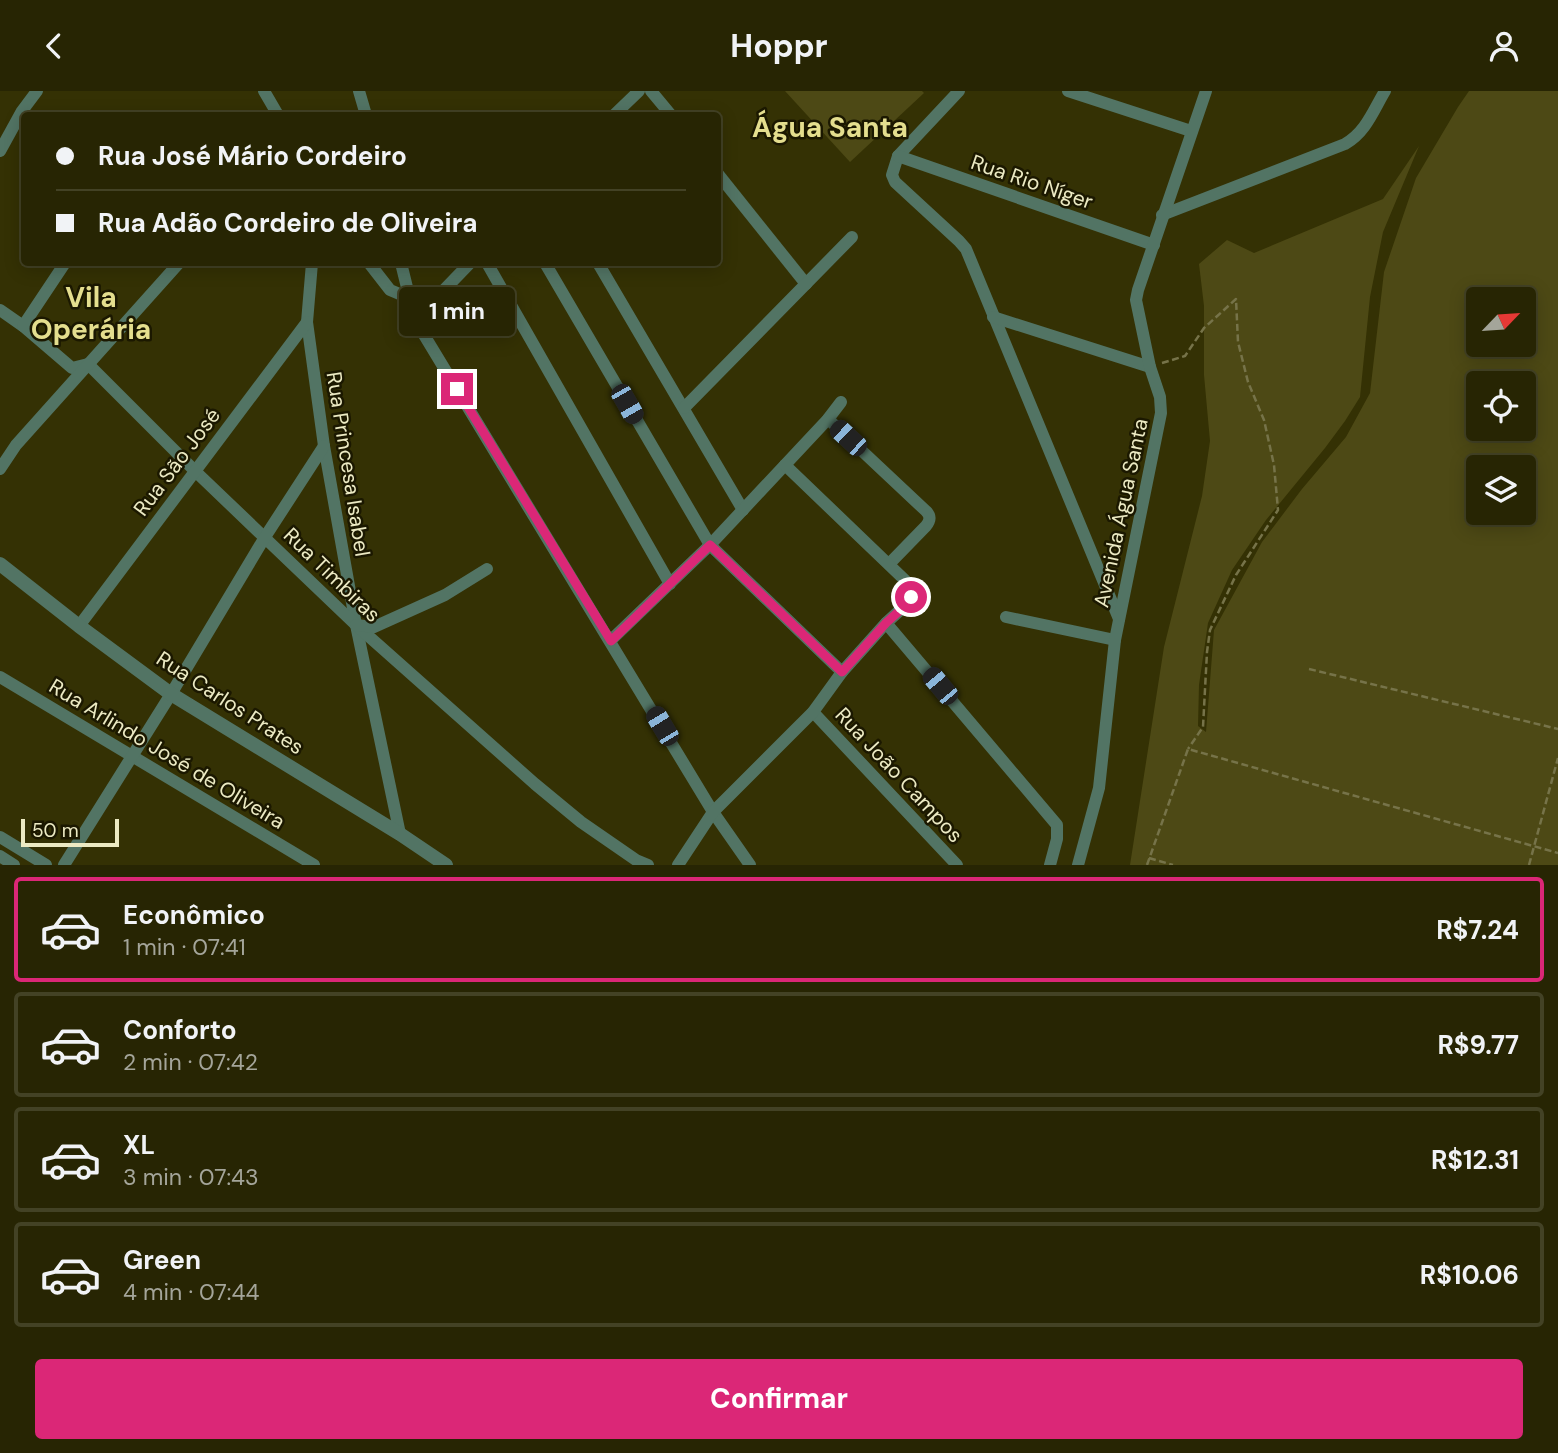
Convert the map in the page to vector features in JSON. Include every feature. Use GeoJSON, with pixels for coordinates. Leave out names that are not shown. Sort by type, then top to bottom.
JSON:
{"type":"FeatureCollection","features":[{"type":"Feature","properties":{"kind":"street"},"geometry":{"type":"LineString","coordinates":[[26,112],[22,111],[37,91]]}},
{"type":"Feature","properties":{"kind":"street"},"geometry":{"type":"LineString","coordinates":[[264,91],[276,112]]}},
{"type":"Feature","properties":{"kind":"street"},"geometry":{"type":"LineString","coordinates":[[359,91],[365,112]]}},
{"type":"Feature","properties":{"kind":"street"},"geometry":{"type":"LineString","coordinates":[[617,112],[639,91]]}},
{"type":"Feature","properties":{"kind":"street"},"geometry":{"type":"LineString","coordinates":[[651,91],[668,112]]}},
{"type":"Feature","properties":{"kind":"street"},"geometry":{"type":"LineString","coordinates":[[959,91],[898,156],[892,175],[895,182],[966,249],[1119,619]]}},
{"type":"Feature","properties":{"kind":"street"},"geometry":{"type":"LineString","coordinates":[[1068,91],[1191,131]]}},
{"type":"Feature","properties":{"kind":"street","name":"Avenida Água Santa"},"geometry":{"type":"LineString","coordinates":[[1078,865],[1099,788],[1115,640],[1161,413],[1160,397],[1150,367],[1136,300],[1206,91]]}},
{"type":"Feature","properties":{"kind":"street"},"geometry":{"type":"LineString","coordinates":[[1163,215],[1345,144],[1363,131],[1385,91]]}},
{"type":"Feature","properties":{"kind":"street"},"geometry":{"type":"LineString","coordinates":[[0,151],[21,113]]}},
{"type":"Feature","properties":{"kind":"street","name":"Rua Rio Níger"},"geometry":{"type":"LineString","coordinates":[[898,156],[1154,244]]}},
{"type":"Feature","properties":{"kind":"street"},"geometry":{"type":"LineString","coordinates":[[721,178],[806,284]]}},
{"type":"Feature","properties":{"kind":"street"},"geometry":{"type":"LineString","coordinates":[[684,408],[852,237]]}},
{"type":"Feature","properties":{"kind":"street"},"geometry":{"type":"LineString","coordinates":[[23,326],[63,266]]}},
{"type":"Feature","properties":{"kind":"street"},"geometry":{"type":"LineString","coordinates":[[0,468],[16,445],[176,266]]}},
{"type":"Feature","properties":{"kind":"street","name":"Rua Princesa Isabel"},"geometry":{"type":"LineString","coordinates":[[312,266],[307,322],[324,446],[356,625],[400,834]]}},
{"type":"Feature","properties":{"kind":"street"},"geometry":{"type":"LineString","coordinates":[[371,266],[390,290],[409,298]]}},
{"type":"Feature","properties":{"kind":"street"},"geometry":{"type":"LineString","coordinates":[[402,266],[415,320],[713,812],[750,865]]}},
{"type":"Feature","properties":{"kind":"street"},"geometry":{"type":"LineString","coordinates":[[415,320],[467,266]]}},
{"type":"Feature","properties":{"kind":"street"},"geometry":{"type":"LineString","coordinates":[[489,266],[670,584]]}},
{"type":"Feature","properties":{"kind":"street"},"geometry":{"type":"LineString","coordinates":[[547,266],[710,545],[842,672]]}},
{"type":"Feature","properties":{"kind":"street"},"geometry":{"type":"LineString","coordinates":[[600,266],[743,510]]}},
{"type":"Feature","properties":{"kind":"street"},"geometry":{"type":"LineString","coordinates":[[0,310],[72,368],[88,364]]}},
{"type":"Feature","properties":{"kind":"street"},"geometry":{"type":"LineString","coordinates":[[993,317],[1150,367]]}},
{"type":"Feature","properties":{"kind":"street","name":"Rua São José"},"geometry":{"type":"LineString","coordinates":[[79,626],[307,322]]}},
{"type":"Feature","properties":{"kind":"street","name":"Rua Timbiras"},"geometry":{"type":"LineString","coordinates":[[88,364],[356,625],[581,823],[636,860],[648,865]]}},
{"type":"Feature","properties":{"kind":"street"},"geometry":{"type":"LineString","coordinates":[[611,641],[710,545],[841,402]]}},
{"type":"Feature","properties":{"kind":"street"},"geometry":{"type":"LineString","coordinates":[[828,419],[930,516],[926,526],[889,564]]}},
{"type":"Feature","properties":{"kind":"street"},"geometry":{"type":"LineString","coordinates":[[64,865],[265,537],[324,446]]}},
{"type":"Feature","properties":{"kind":"street"},"geometry":{"type":"LineString","coordinates":[[678,865],[713,812],[813,712],[842,672],[911,597],[909,584],[785,465]]}},
{"type":"Feature","properties":{"kind":"street","name":"Rua Carlos Prates"},"geometry":{"type":"LineString","coordinates":[[0,564],[171,694],[446,865]]}},
{"type":"Feature","properties":{"kind":"street"},"geometry":{"type":"LineString","coordinates":[[356,625],[374,627],[445,595],[487,569]]}},
{"type":"Feature","properties":{"kind":"street"},"geometry":{"type":"LineString","coordinates":[[1006,617],[1115,640]]}},
{"type":"Feature","properties":{"kind":"street"},"geometry":{"type":"LineString","coordinates":[[886,623],[1057,825],[1057,839],[1050,865]]}},
{"type":"Feature","properties":{"kind":"street","name":"Rua Arlindo José de Oliveira"},"geometry":{"type":"LineString","coordinates":[[0,677],[314,865]]}},
{"type":"Feature","properties":{"kind":"street","name":"Rua João Campos"},"geometry":{"type":"LineString","coordinates":[[813,712],[957,865]]}},
{"type":"Feature","properties":{"kind":"street"},"geometry":{"type":"LineString","coordinates":[[0,837],[46,865]]}},
{"type":"Feature","properties":{"kind":"street"},"geometry":{"type":"LineString","coordinates":[[0,856],[14,865]]}},
{"type":"Feature","properties":{"kind":"path"},"geometry":{"type":"LineString","coordinates":[[1147,865],[1188,749],[1203,727],[1210,630],[1236,575],[1278,510],[1274,465],[1264,420],[1248,382],[1238,341],[1236,299],[1204,328],[1185,356],[1150,367]]}},
{"type":"Feature","properties":{"kind":"path"},"geometry":{"type":"LineString","coordinates":[[1309,669],[1558,729]]}},
{"type":"Feature","properties":{"kind":"path"},"geometry":{"type":"LineString","coordinates":[[1188,749],[1558,853]]}},
{"type":"Feature","properties":{"kind":"path"},"geometry":{"type":"LineString","coordinates":[[1529,865],[1558,758]]}},
{"type":"Feature","properties":{"kind":"path"},"geometry":{"type":"LineString","coordinates":[[1149,858],[1173,865]]}},
{"type":"Feature","properties":{"kind":"shaded area"},"geometry":{"type":"Polygon","coordinates":[[[785,91],[922,91],[924,93],[850,162],[785,91]]]}},
{"type":"Feature","properties":{"kind":"shaded area"},"geometry":{"type":"Polygon","coordinates":[[[1469,91],[1558,91],[1558,865],[1130,865],[1164,647],[1202,496],[1210,441],[1204,375],[1204,306],[1199,264],[1227,240],[1254,253],[1383,199],[1419,146],[1383,232],[1370,297],[1360,397],[1325,448],[1266,520],[1232,570],[1208,623],[1199,685],[1198,726],[1206,732],[1214,630],[1262,542],[1346,437],[1370,393],[1384,272],[1416,178],[1469,91]]]}},
{"type":"Feature","properties":{"kind":"district","name":"Água Santa"},"geometry":{"type":"Point","coordinates":[830,127]}},
{"type":"Feature","properties":{"kind":"district","name":"Vila Operária"},"geometry":{"type":"Point","coordinates":[91,313]}},
{"type":"Feature","properties":{"kind":"route"},"geometry":{"type":"LineString","coordinates":[[457,389],[611,641],[710,545],[842,672],[911,597]]}}]}
